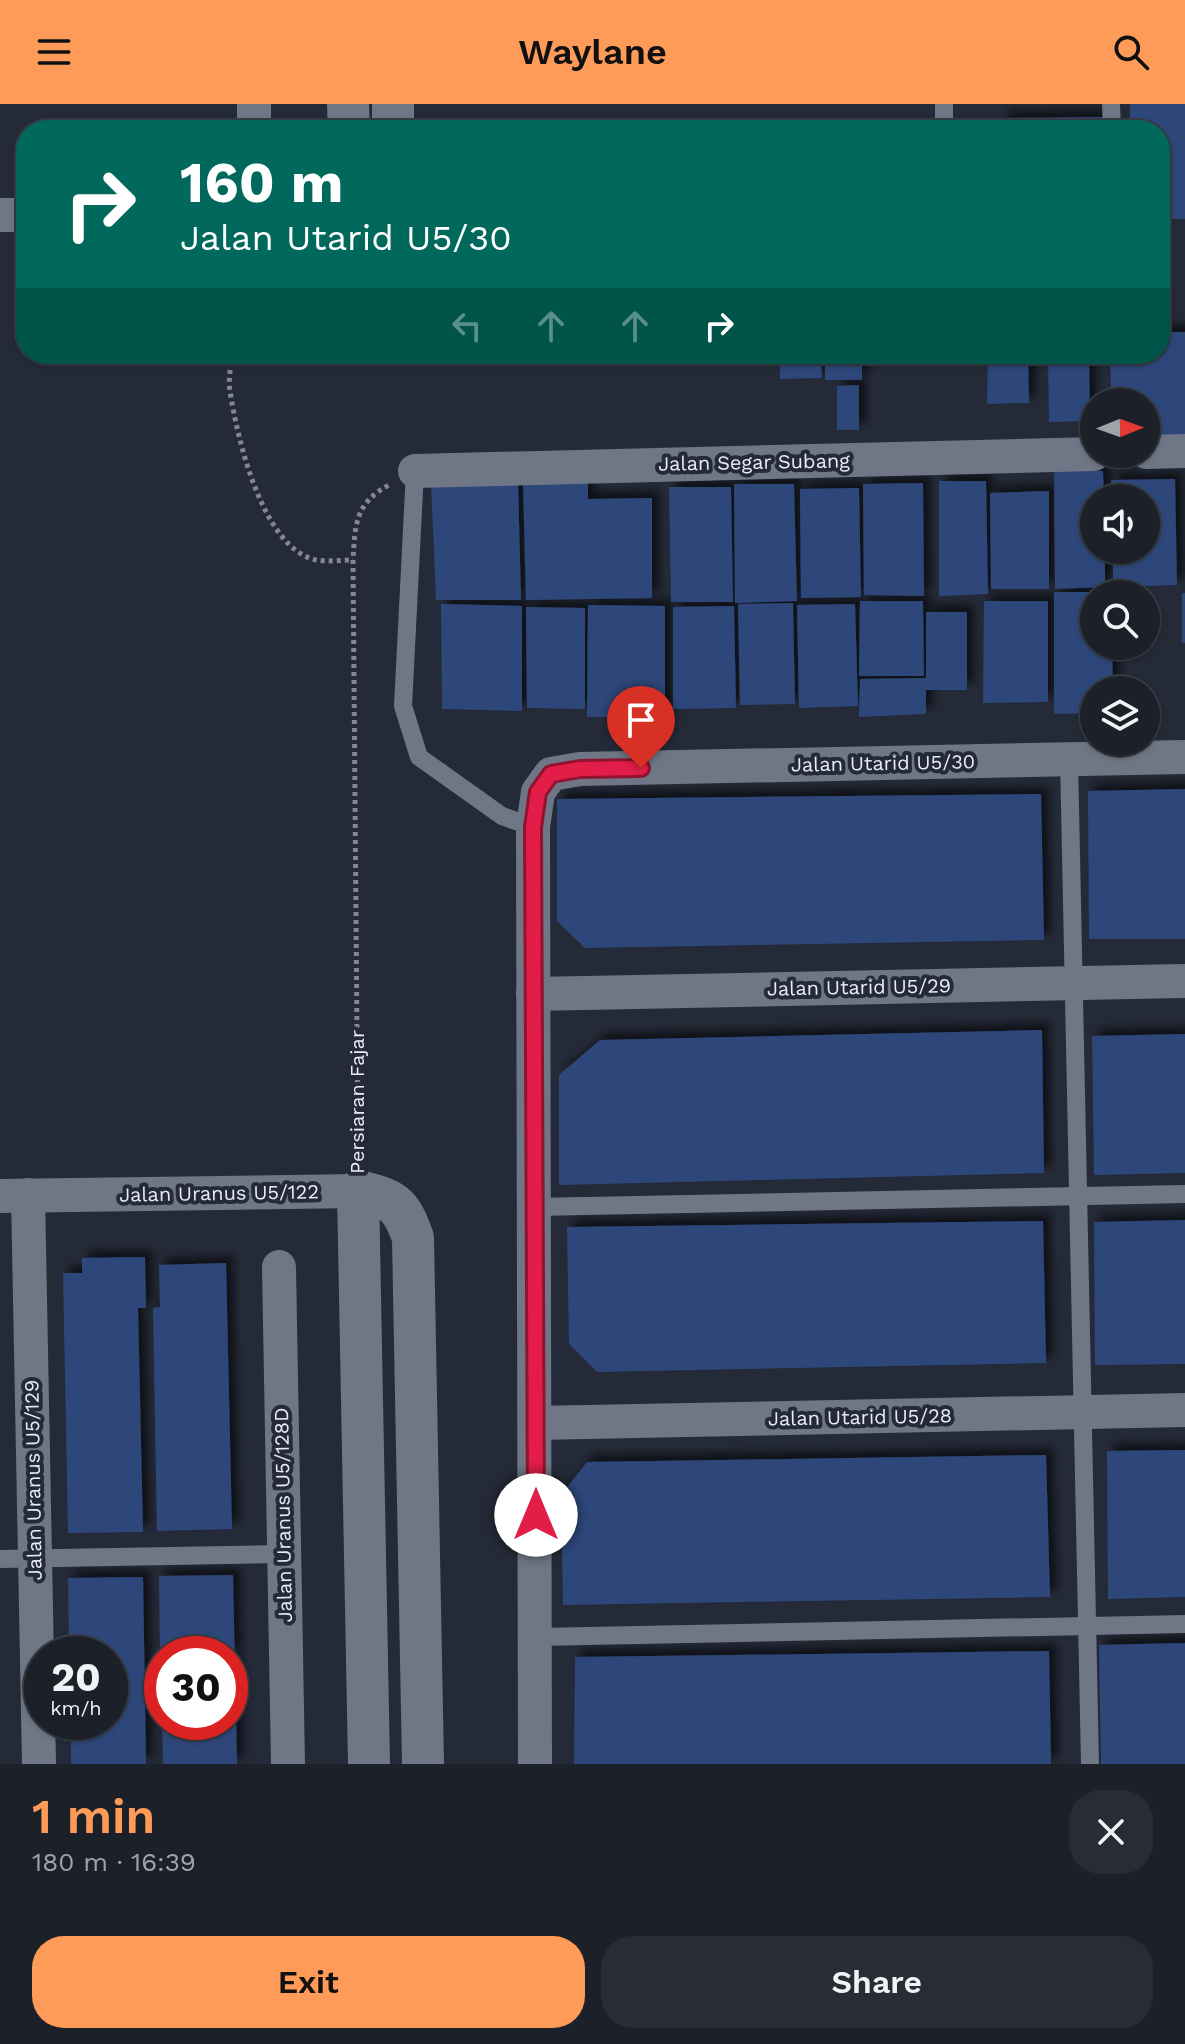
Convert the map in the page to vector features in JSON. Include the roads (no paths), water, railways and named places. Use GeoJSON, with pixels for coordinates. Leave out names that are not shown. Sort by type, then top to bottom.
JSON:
{"type":"FeatureCollection","features":[{"type":"Feature","properties":{"kind":"street"},"geometry":{"type":"LineString","coordinates":[[1160,452],[1185,451]]}},
{"type":"Feature","properties":{"kind":"street","name":"Jalan Segar Subang"},"geometry":{"type":"LineString","coordinates":[[415,471],[1080,454]]}},
{"type":"Feature","properties":{"kind":"street","name":"Jalan Utarid U5/30"},"geometry":{"type":"LineString","coordinates":[[535,1764],[533,827],[538,792],[551,774],[580,769],[1185,757]]}},
{"type":"Feature","properties":{"kind":"street","name":"Jalan Utarid U5/29"},"geometry":{"type":"LineString","coordinates":[[533,994],[1185,981]]}},
{"type":"Feature","properties":{"kind":"street","name":"Jalan Uranus U5/122"},"geometry":{"type":"LineString","coordinates":[[14,1195],[358,1191],[386,1197],[405,1213],[413,1238],[423,1764]]}},
{"type":"Feature","properties":{"kind":"street","name":"Persiaran Fajar"},"geometry":{"type":"LineString","coordinates":[[358,1191],[369,1764]]}},
{"type":"Feature","properties":{"kind":"street","name":"Jalan Uranus U5/129"},"geometry":{"type":"LineString","coordinates":[[14,1195],[35,1558],[39,1764]]}},
{"type":"Feature","properties":{"kind":"street","name":"Jalan Uranus U5/128D"},"geometry":{"type":"LineString","coordinates":[[279,1267],[288,1764]]}},
{"type":"Feature","properties":{"kind":"street","name":"Jalan Utarid U5/28"},"geometry":{"type":"LineString","coordinates":[[535,1423],[1185,1410]]}},
{"type":"Feature","properties":{"kind":"street"},"geometry":{"type":"LineString","coordinates":[[364,1513],[385,1680],[390,1764]]}},
{"type":"Feature","properties":{"kind":"lane"},"geometry":{"type":"LineString","coordinates":[[415,471],[403,706],[419,757],[502,816],[533,827]]}},
{"type":"Feature","properties":{"kind":"lane"},"geometry":{"type":"LineString","coordinates":[[1069,759],[1090,1764]]}},
{"type":"Feature","properties":{"kind":"lane"},"geometry":{"type":"LineString","coordinates":[[534,1207],[1185,1194]]}},
{"type":"Feature","properties":{"kind":"lane"},"geometry":{"type":"LineString","coordinates":[[0,1559],[284,1554]]}},
{"type":"Feature","properties":{"kind":"lane"},"geometry":{"type":"LineString","coordinates":[[536,1637],[1185,1624]]}}]}
